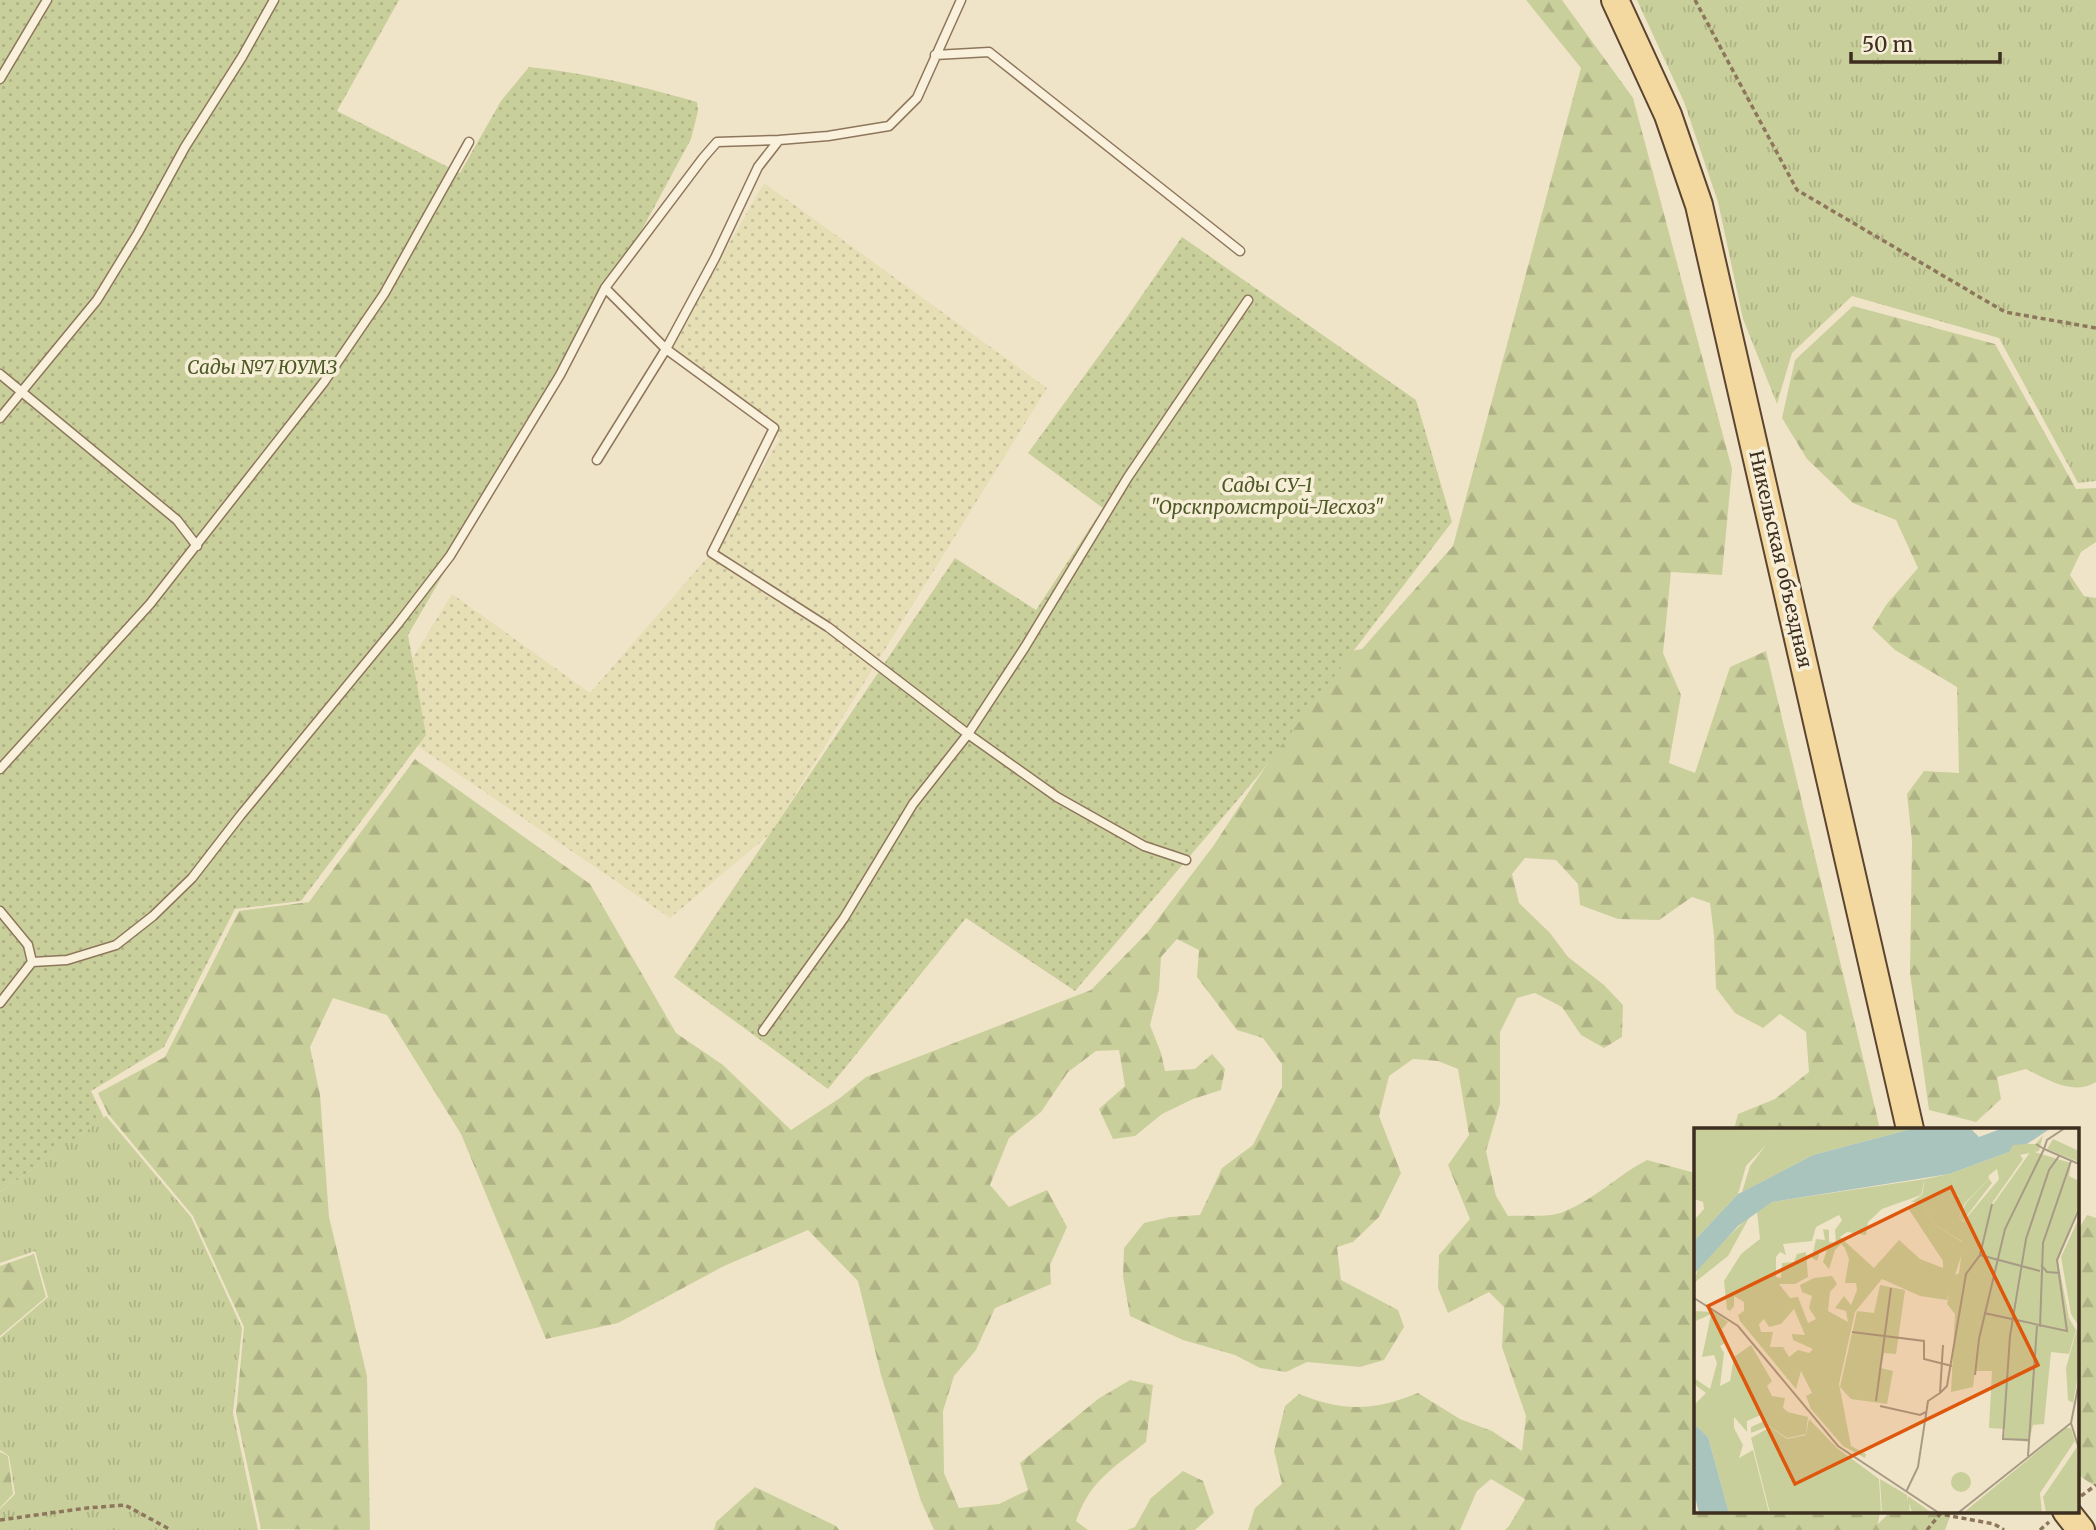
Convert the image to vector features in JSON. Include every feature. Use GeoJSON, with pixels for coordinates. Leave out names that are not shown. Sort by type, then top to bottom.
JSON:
{"type":"FeatureCollection","features":[{"type":"Feature","properties":{"kind":"main road","name":"Никельская объездная"},"geometry":{"type":"LineString","coordinates":[[1615,0],[1668,115],[1699,205],[1910,1128]]}},
{"type":"Feature","properties":{"kind":"main road"},"geometry":{"type":"LineString","coordinates":[[2067,1512],[2081,1530]]}},
{"type":"Feature","properties":{"kind":"lane"},"geometry":{"type":"LineString","coordinates":[[0,79],[47,0]]}},
{"type":"Feature","properties":{"kind":"lane"},"geometry":{"type":"LineString","coordinates":[[0,418],[97,300],[274,0]]}},
{"type":"Feature","properties":{"kind":"lane"},"geometry":{"type":"LineString","coordinates":[[0,1003],[33,962],[67,960],[116,945],[153,916],[192,878],[450,556],[560,375],[605,288],[717,142],[828,136],[889,126],[917,98],[961,0]]}},
{"type":"Feature","properties":{"kind":"lane"},"geometry":{"type":"LineString","coordinates":[[935,55],[989,52],[1240,251]]}},
{"type":"Feature","properties":{"kind":"lane"},"geometry":{"type":"LineString","coordinates":[[597,460],[666,349],[715,258],[758,167],[779,140]]}},
{"type":"Feature","properties":{"kind":"lane"},"geometry":{"type":"LineString","coordinates":[[0,769],[121,638],[197,546],[339,361],[384,294],[469,142]]}},
{"type":"Feature","properties":{"kind":"lane"},"geometry":{"type":"LineString","coordinates":[[605,288],[666,349],[774,428],[712,552],[828,627],[968,734],[1057,797],[1144,846],[1186,860]]}},
{"type":"Feature","properties":{"kind":"lane"},"geometry":{"type":"LineString","coordinates":[[763,1031],[844,918],[913,804],[968,734],[1025,647],[1128,477],[1248,300]]}},
{"type":"Feature","properties":{"kind":"lane"},"geometry":{"type":"LineString","coordinates":[[0,373],[177,520],[197,546]]}},
{"type":"Feature","properties":{"kind":"lane"},"geometry":{"type":"LineString","coordinates":[[0,911],[28,945],[33,962]]}},
{"type":"Feature","properties":{"kind":"path"},"geometry":{"type":"LineString","coordinates":[[1695,0],[1797,190],[2005,312],[2096,328]]}},
{"type":"Feature","properties":{"kind":"path"},"geometry":{"type":"LineString","coordinates":[[2078,1499],[2096,1485]]}},
{"type":"Feature","properties":{"kind":"path"},"geometry":{"type":"LineString","coordinates":[[0,1520],[87,1507],[125,1505],[171,1530]]}},
{"type":"Feature","properties":{"kind":"path"},"geometry":{"type":"LineString","coordinates":[[1927,1530],[1940,1514],[1994,1524],[2004,1530]]}},
{"type":"Feature","properties":{"kind":"shaded area"},"geometry":{"type":"Polygon","coordinates":[[[764,183],[1047,388],[771,833],[670,918],[376,718],[452,594],[590,693],[707,558],[780,439],[670,347],[764,183]]]}},
{"type":"Feature","properties":{"kind":"green space","name":"Сады №7 ЮУМЗ"},"geometry":{"type":"Polygon","coordinates":[[[0,0],[399,0],[337,111],[460,173],[501,101],[529,67],[593,76],[656,91],[697,102],[698,111],[691,139],[631,250],[408,635],[426,735],[301,901],[235,909],[164,1047],[91,1091],[104,1118],[0,1192],[0,0]]]}},
{"type":"Feature","properties":{"kind":"green space"},"geometry":{"type":"Polygon","coordinates":[[[1526,0],[1562,0],[1633,98],[1732,469],[1722,575],[1671,572],[1663,653],[1681,695],[1669,763],[1695,773],[1730,667],[1766,651],[1880,1128],[1734,1128],[1738,1114],[1775,1099],[1809,1072],[1806,1032],[1780,1014],[1763,1028],[1735,1013],[1716,988],[1710,903],[1692,897],[1659,920],[1618,919],[1580,905],[1578,884],[1556,860],[1525,858],[1512,874],[1519,903],[1550,933],[1568,957],[1604,985],[1623,1005],[1622,1037],[1604,1048],[1581,1035],[1562,1007],[1535,993],[1517,998],[1500,1032],[1500,1104],[1486,1151],[1496,1196],[1508,1216],[1550,1215],[1585,1201],[1647,1160],[1694,1173],[1694,1512],[1880,1512],[1878,1524],[1890,1512],[1952,1512],[1945,1530],[1505,1530],[1525,1499],[1491,1479],[1477,1491],[1460,1530],[1248,1530],[1255,1508],[1282,1484],[1274,1451],[1285,1406],[1299,1394],[1330,1404],[1359,1407],[1387,1403],[1418,1393],[1460,1419],[1492,1431],[1522,1451],[1526,1416],[1502,1347],[1504,1307],[1489,1292],[1448,1313],[1438,1288],[1439,1255],[1470,1219],[1448,1165],[1469,1135],[1458,1069],[1438,1061],[1413,1059],[1389,1076],[1379,1116],[1401,1173],[1379,1217],[1353,1242],[1337,1247],[1341,1280],[1398,1310],[1404,1327],[1384,1360],[1360,1367],[1307,1362],[1286,1372],[1260,1368],[1235,1355],[1183,1340],[1130,1316],[1123,1276],[1124,1248],[1144,1223],[1170,1217],[1200,1215],[1222,1168],[1253,1145],[1282,1087],[1282,1064],[1263,1038],[1237,1030],[1197,977],[1199,950],[1177,939],[1161,957],[1159,989],[1150,1025],[1165,1071],[1195,1069],[1212,1054],[1225,1069],[1221,1090],[1193,1099],[1162,1114],[1135,1136],[1113,1139],[1099,1109],[1125,1086],[1119,1050],[1096,1051],[1068,1072],[1041,1112],[1009,1138],[990,1185],[1009,1207],[1047,1190],[1067,1227],[1050,1265],[1051,1284],[995,1308],[976,1350],[954,1376],[943,1411],[944,1473],[959,1508],[999,1504],[1028,1490],[1020,1463],[1098,1399],[1130,1380],[1153,1385],[1146,1442],[1104,1476],[1088,1495],[1076,1521],[1088,1530],[934,1530],[921,1501],[881,1375],[858,1281],[808,1230],[724,1266],[618,1323],[546,1339],[461,1134],[387,1015],[333,998],[310,1047],[320,1095],[329,1217],[367,1376],[370,1530],[261,1529],[236,1413],[244,1327],[193,1216],[108,1114],[98,1093],[165,1057],[239,911],[309,902],[415,759],[590,884],[676,1033],[723,1065],[791,1130],[840,1098],[866,1077],[1091,990],[1148,932],[1214,845],[1340,653],[1362,649],[1453,546],[1581,68],[1526,0]]]}},
{"type":"Feature","properties":{"kind":"green space"},"geometry":{"type":"Polygon","coordinates":[[[1637,0],[2096,0],[2096,481],[2078,483],[1999,338],[1852,296],[1792,353],[1777,404],[1743,319],[1718,202],[1684,102],[1637,0]]]}},
{"type":"Feature","properties":{"kind":"green space","name":"Сады СУ-1 \"Орскпромстрой-Лесхоз\""},"geometry":{"type":"Polygon","coordinates":[[[1182,237],[1416,400],[1452,522],[1258,776],[1075,991],[966,918],[828,1089],[674,977],[955,558],[1036,610],[1103,508],[1028,453],[1182,237]]]}},
{"type":"Feature","properties":{"kind":"green space"},"geometry":{"type":"Polygon","coordinates":[[[1853,306],[1995,344],[2076,489],[2096,488],[2096,542],[2081,552],[2070,575],[2084,596],[2096,598],[2096,1082],[2087,1086],[2070,1087],[2052,1082],[2026,1069],[1997,1077],[2001,1099],[1976,1122],[1929,1110],[1910,973],[1912,841],[1907,794],[1924,771],[1959,773],[1957,687],[1895,650],[1872,628],[1886,605],[1918,568],[1896,520],[1853,503],[1807,459],[1782,418],[1795,360],[1853,306]]]}},
{"type":"Feature","properties":{"kind":"green space"},"geometry":{"type":"Polygon","coordinates":[[[106,1116],[191,1217],[242,1328],[233,1413],[258,1530],[0,1530],[0,1509],[15,1494],[9,1456],[0,1450],[0,1338],[48,1297],[35,1251],[0,1263],[0,1192],[106,1116]]]}},
{"type":"Feature","properties":{"kind":"green space"},"geometry":{"type":"Polygon","coordinates":[[[2087,1215],[2096,1218],[2096,1487],[2078,1475],[2079,1230],[2087,1215]]]}},
{"type":"Feature","properties":{"kind":"green space"},"geometry":{"type":"Polygon","coordinates":[[[34,1254],[46,1297],[0,1336],[0,1266],[34,1254]]]}},
{"type":"Feature","properties":{"kind":"green space"},"geometry":{"type":"Polygon","coordinates":[[[0,1452],[8,1456],[13,1494],[0,1508],[0,1452]]]}},
{"type":"Feature","properties":{"kind":"green space"},"geometry":{"type":"Polygon","coordinates":[[[1183,1471],[1203,1481],[1214,1513],[1195,1530],[1127,1530],[1135,1527],[1151,1498],[1183,1471]]]}},
{"type":"Feature","properties":{"kind":"green space"},"geometry":{"type":"Polygon","coordinates":[[[755,1487],[836,1526],[839,1530],[714,1530],[716,1522],[755,1487]]]}}]}
